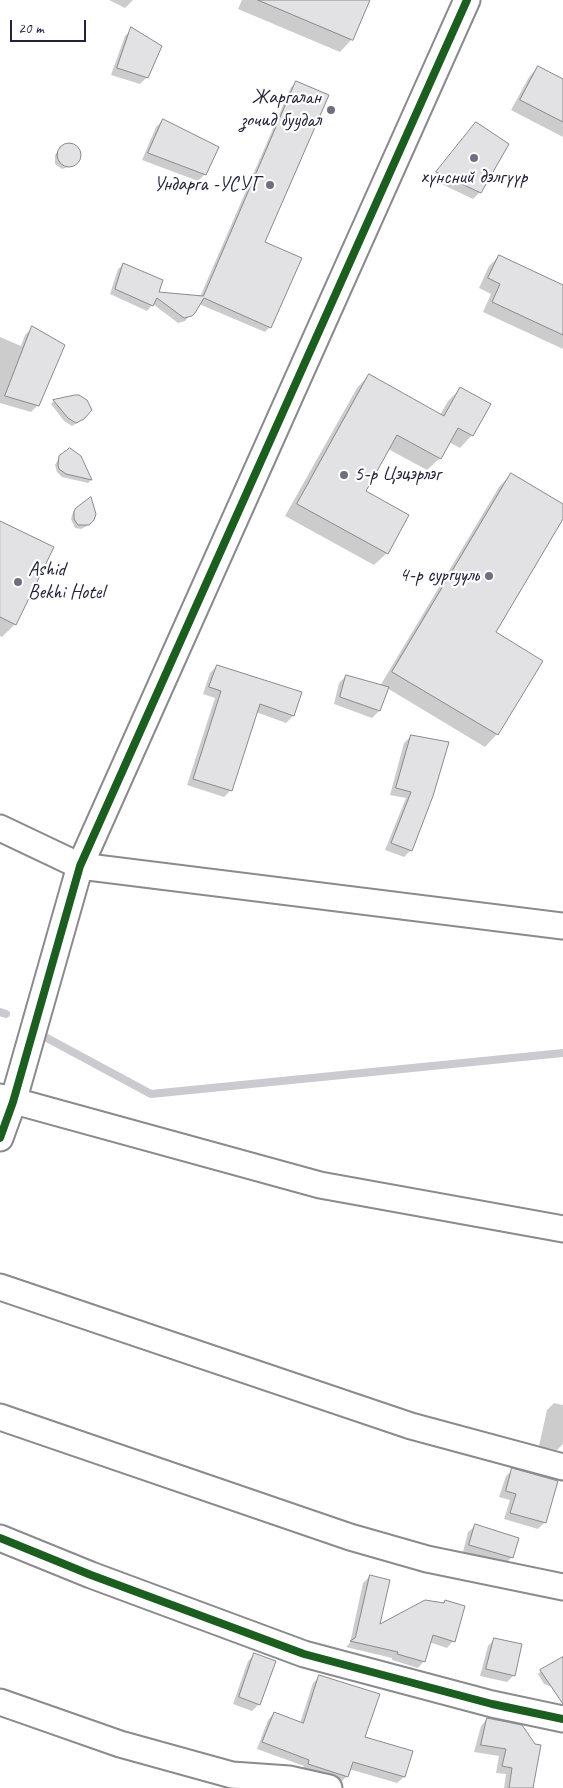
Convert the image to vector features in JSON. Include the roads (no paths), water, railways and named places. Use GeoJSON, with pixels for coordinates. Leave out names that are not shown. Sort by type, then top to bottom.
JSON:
{"type":"FeatureCollection","features":[{"type":"Feature","properties":{"kind":"street"},"geometry":{"type":"LineString","coordinates":[[0,1138],[7,1099],[80,866],[467,0]]}},
{"type":"Feature","properties":{"kind":"street"},"geometry":{"type":"LineString","coordinates":[[0,828],[80,866],[563,926]]}},
{"type":"Feature","properties":{"kind":"street"},"geometry":{"type":"LineString","coordinates":[[7,1099],[320,1185],[563,1229]]}},
{"type":"Feature","properties":{"kind":"street"},"geometry":{"type":"LineString","coordinates":[[0,1287],[411,1426],[563,1466]]}},
{"type":"Feature","properties":{"kind":"street"},"geometry":{"type":"LineString","coordinates":[[0,1417],[350,1537],[427,1559],[563,1587]]}},
{"type":"Feature","properties":{"kind":"street"},"geometry":{"type":"LineString","coordinates":[[0,1538],[91,1575],[304,1654],[492,1704],[563,1719]]}},
{"type":"Feature","properties":{"kind":"street"},"geometry":{"type":"LineString","coordinates":[[0,1702],[120,1744],[232,1775],[290,1779],[328,1788]]}},
{"type":"Feature","properties":{"kind":"waterway"},"geometry":{"type":"LineString","coordinates":[[0,1012],[6,1014]]}},
{"type":"Feature","properties":{"kind":"waterway"},"geometry":{"type":"LineString","coordinates":[[45,1037],[151,1094],[563,1053]]}},
{"type":"Feature","properties":{"kind":"place","name":"Жаргалан зочид буудал"},"geometry":{"type":"Point","coordinates":[331,110]}},
{"type":"Feature","properties":{"kind":"place","name":"хүнсний дэлгүүр"},"geometry":{"type":"Point","coordinates":[474,158]}},
{"type":"Feature","properties":{"kind":"place","name":"Ундарга -УСУГ"},"geometry":{"type":"Point","coordinates":[270,185]}},
{"type":"Feature","properties":{"kind":"place","name":"5-р Цэцэрлэг"},"geometry":{"type":"Point","coordinates":[344,475]}},
{"type":"Feature","properties":{"kind":"place","name":"4-р сургууль"},"geometry":{"type":"Point","coordinates":[489,576]}},
{"type":"Feature","properties":{"kind":"place","name":"Ashid Bekhi Hotel"},"geometry":{"type":"Point","coordinates":[18,582]}}]}
